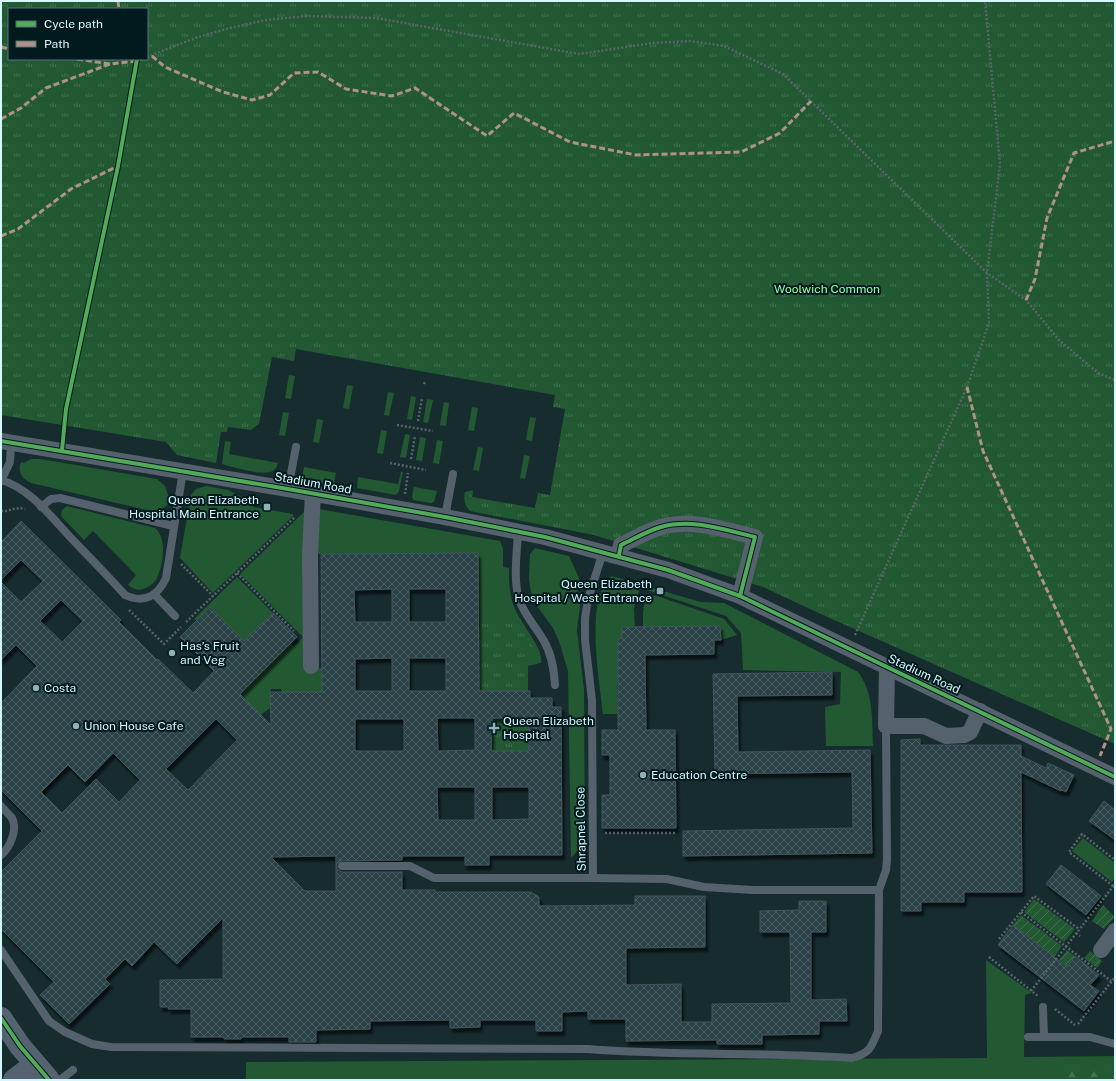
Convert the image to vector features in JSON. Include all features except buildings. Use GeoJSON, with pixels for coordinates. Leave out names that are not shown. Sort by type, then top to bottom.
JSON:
{"type":"FeatureCollection","features":[{"type":"Feature","properties":{"kind":"street","name":"Stadium Road"},"geometry":{"type":"LineString","coordinates":[[6,442],[312,493],[445,517],[618,555],[668,570],[740,596],[980,711],[1115,778]]}},
{"type":"Feature","properties":{"kind":"street"},"geometry":{"type":"LineString","coordinates":[[311,666],[310,554],[312,493]]}},
{"type":"Feature","properties":{"kind":"street"},"geometry":{"type":"LineString","coordinates":[[618,555],[621,545],[661,528],[683,523],[703,525],[756,537],[740,596]]}},
{"type":"Feature","properties":{"kind":"street","name":"Stadium Road"},"geometry":{"type":"LineString","coordinates":[[886,726],[887,667]]}},
{"type":"Feature","properties":{"kind":"street"},"geometry":{"type":"LineString","coordinates":[[886,726],[924,726],[946,736],[964,735],[970,732],[980,711]]}},
{"type":"Feature","properties":{"kind":"street"},"geometry":{"type":"LineString","coordinates":[[1101,950],[1115,931]]}},
{"type":"Feature","properties":{"kind":"street"},"geometry":{"type":"LineString","coordinates":[[1,1018],[42,1072],[14,1080]]}},
{"type":"Feature","properties":{"kind":"lane"},"geometry":{"type":"LineString","coordinates":[[6,442],[10,462],[1,481],[11,483],[20,488],[41,507],[125,595],[134,599],[144,598],[154,594],[161,588],[166,578],[183,471]]}},
{"type":"Feature","properties":{"kind":"lane"},"geometry":{"type":"LineString","coordinates":[[288,489],[296,447]]}},
{"type":"Feature","properties":{"kind":"lane"},"geometry":{"type":"LineString","coordinates":[[445,517],[453,474]]}},
{"type":"Feature","properties":{"kind":"lane"},"geometry":{"type":"LineString","coordinates":[[41,507],[51,499],[60,498],[174,526]]}},
{"type":"Feature","properties":{"kind":"lane"},"geometry":{"type":"LineString","coordinates":[[518,532],[517,589],[519,599],[522,607],[550,653],[554,668],[555,685]]}},
{"type":"Feature","properties":{"kind":"lane","name":"Shrapnel Close"},"geometry":{"type":"LineString","coordinates":[[342,866],[410,866],[434,878],[593,878],[592,700],[585,646],[585,618],[588,599],[603,552]]}},
{"type":"Feature","properties":{"kind":"lane"},"geometry":{"type":"LineString","coordinates":[[154,594],[176,616]]}},
{"type":"Feature","properties":{"kind":"lane"},"geometry":{"type":"LineString","coordinates":[[1,950],[49,1021],[65,1032],[92,1044],[111,1047],[588,1049],[627,1052],[741,1055],[760,1054],[852,1058],[864,1054],[872,1046],[878,1031],[879,890],[886,870],[887,860],[886,726]]}},
{"type":"Feature","properties":{"kind":"lane"},"geometry":{"type":"LineString","coordinates":[[1,806],[12,819],[13,830],[12,838],[1,855]]}},
{"type":"Feature","properties":{"kind":"lane"},"geometry":{"type":"LineString","coordinates":[[593,878],[667,878],[704,888],[753,890],[879,890]]}},
{"type":"Feature","properties":{"kind":"lane"},"geometry":{"type":"LineString","coordinates":[[1043,1003],[1044,1037]]}},
{"type":"Feature","properties":{"kind":"lane"},"geometry":{"type":"LineString","coordinates":[[1028,1037],[1090,1037],[1115,1044]]}},
{"type":"Feature","properties":{"kind":"lane"},"geometry":{"type":"LineString","coordinates":[[60,1080],[73,1070]]}},
{"type":"Feature","properties":{"kind":"path"},"geometry":{"type":"LineString","coordinates":[[855,635],[968,387],[989,323],[987,273],[1000,164],[985,1]]}},
{"type":"Feature","properties":{"kind":"path"},"geometry":{"type":"LineString","coordinates":[[148,58],[198,37],[230,28],[266,20],[306,16],[376,18],[580,54],[653,43],[682,41],[724,46],[783,74],[987,273],[1026,300],[1059,340],[1098,373],[1115,380]]}},
{"type":"Feature","properties":{"kind":"path"},"geometry":{"type":"LineString","coordinates":[[134,69],[136,60]]}},
{"type":"Feature","properties":{"kind":"path"},"geometry":{"type":"LineString","coordinates":[[418,421],[422,398]]}},
{"type":"Feature","properties":{"kind":"path"},"geometry":{"type":"LineString","coordinates":[[397,425],[433,431]]}},
{"type":"Feature","properties":{"kind":"path"},"geometry":{"type":"LineString","coordinates":[[411,459],[415,436]]}},
{"type":"Feature","properties":{"kind":"path"},"geometry":{"type":"LineString","coordinates":[[390,463],[426,470]]}},
{"type":"Feature","properties":{"kind":"path"},"geometry":{"type":"LineString","coordinates":[[404,500],[408,473]]}},
{"type":"Feature","properties":{"kind":"path"},"geometry":{"type":"LineString","coordinates":[[178,561],[213,596]]}},
{"type":"Feature","properties":{"kind":"path"},"geometry":{"type":"LineString","coordinates":[[237,573],[295,631]]}},
{"type":"Feature","properties":{"kind":"path"},"geometry":{"type":"LineString","coordinates":[[592,833],[677,833]]}},
{"type":"Feature","properties":{"kind":"path"},"geometry":{"type":"LineString","coordinates":[[1031,991],[1114,885],[1069,852],[1082,834],[1115,860]]}},
{"type":"Feature","properties":{"kind":"path"},"geometry":{"type":"LineString","coordinates":[[999,939],[1034,896],[1079,929]]}},
{"type":"Feature","properties":{"kind":"path"},"geometry":{"type":"LineString","coordinates":[[1021,912],[1112,981]]}},
{"type":"Feature","properties":{"kind":"path"},"geometry":{"type":"LineString","coordinates":[[1076,933],[1080,936]]}},
{"type":"Feature","properties":{"kind":"path"},"geometry":{"type":"LineString","coordinates":[[989,958],[1031,991],[1043,1003]]}},
{"type":"Feature","properties":{"kind":"path"},"geometry":{"type":"LineString","coordinates":[[1054,1009],[1077,1026],[1115,977]]}},
{"type":"Feature","properties":{"kind":"green space","name":"Woolwich Common"},"geometry":{"type":"Polygon","coordinates":[[[1,1],[1115,1],[1115,744],[825,616],[763,587],[594,535],[470,511],[465,502],[464,495],[465,492],[473,490],[472,497],[535,508],[538,493],[550,495],[565,409],[553,407],[555,395],[296,349],[294,361],[272,357],[259,424],[251,430],[228,427],[227,432],[221,432],[216,463],[177,455],[166,442],[1,415],[1,1]]]}},
{"type":"Feature","properties":{"kind":"green space"},"geometry":{"type":"Polygon","coordinates":[[[289,375],[295,376],[291,399],[285,398],[289,375]]]}},
{"type":"Feature","properties":{"kind":"green space"},"geometry":{"type":"Polygon","coordinates":[[[347,385],[353,386],[349,409],[343,408],[347,385]]]}},
{"type":"Feature","properties":{"kind":"green space"},"geometry":{"type":"Polygon","coordinates":[[[388,392],[394,393],[389,416],[384,415],[388,392]]]}},
{"type":"Feature","properties":{"kind":"green space"},"geometry":{"type":"Polygon","coordinates":[[[411,396],[416,397],[412,420],[407,419],[411,396]]]}},
{"type":"Feature","properties":{"kind":"green space"},"geometry":{"type":"Polygon","coordinates":[[[427,399],[433,400],[428,423],[423,422],[427,399]]]}},
{"type":"Feature","properties":{"kind":"green space"},"geometry":{"type":"Polygon","coordinates":[[[444,402],[449,403],[446,426],[440,425],[444,402]]]}},
{"type":"Feature","properties":{"kind":"green space"},"geometry":{"type":"Polygon","coordinates":[[[472,407],[478,408],[474,431],[468,430],[472,407]]]}},
{"type":"Feature","properties":{"kind":"green space"},"geometry":{"type":"Polygon","coordinates":[[[283,412],[289,413],[285,436],[279,435],[283,412]]]}},
{"type":"Feature","properties":{"kind":"green space"},"geometry":{"type":"Polygon","coordinates":[[[530,417],[536,418],[532,441],[526,440],[530,417]]]}},
{"type":"Feature","properties":{"kind":"green space"},"geometry":{"type":"Polygon","coordinates":[[[317,419],[323,420],[319,443],[313,442],[317,419]]]}},
{"type":"Feature","properties":{"kind":"green space"},"geometry":{"type":"Polygon","coordinates":[[[381,430],[387,431],[383,454],[377,453],[381,430]]]}},
{"type":"Feature","properties":{"kind":"green space"},"geometry":{"type":"Polygon","coordinates":[[[405,434],[410,435],[406,458],[400,457],[405,434]]]}},
{"type":"Feature","properties":{"kind":"green space"},"geometry":{"type":"Polygon","coordinates":[[[420,437],[426,438],[422,461],[416,460],[420,437]]]}},
{"type":"Feature","properties":{"kind":"green space"},"geometry":{"type":"Polygon","coordinates":[[[437,440],[443,441],[439,464],[433,463],[437,440]]]}},
{"type":"Feature","properties":{"kind":"green space"},"geometry":{"type":"Polygon","coordinates":[[[225,441],[231,442],[229,454],[278,463],[274,470],[265,473],[222,464],[225,441]]]}},
{"type":"Feature","properties":{"kind":"green space"},"geometry":{"type":"Polygon","coordinates":[[[478,447],[483,448],[479,471],[473,470],[478,447]]]}},
{"type":"Feature","properties":{"kind":"green space"},"geometry":{"type":"Polygon","coordinates":[[[524,455],[530,456],[525,479],[520,478],[524,455]]]}},
{"type":"Feature","properties":{"kind":"green space"},"geometry":{"type":"Polygon","coordinates":[[[31,459],[41,459],[157,479],[165,486],[168,495],[172,496],[169,503],[164,507],[151,511],[31,483],[21,474],[20,465],[21,462],[24,463],[31,459]]]}},
{"type":"Feature","properties":{"kind":"green space"},"geometry":{"type":"Polygon","coordinates":[[[304,467],[336,473],[334,483],[330,485],[304,480],[302,477],[304,467]]]}},
{"type":"Feature","properties":{"kind":"green space"},"geometry":{"type":"Polygon","coordinates":[[[401,472],[403,472],[399,491],[396,495],[357,488],[358,477],[398,484],[401,472]]]}},
{"type":"Feature","properties":{"kind":"green space"},"geometry":{"type":"Polygon","coordinates":[[[206,486],[228,490],[250,501],[253,507],[293,514],[293,516],[213,593],[180,558],[191,495],[196,489],[206,486]]]}},
{"type":"Feature","properties":{"kind":"green space"},"geometry":{"type":"Polygon","coordinates":[[[414,487],[437,491],[434,502],[431,503],[413,500],[412,496],[414,487]]]}},
{"type":"Feature","properties":{"kind":"green space"},"geometry":{"type":"Polygon","coordinates":[[[67,506],[155,528],[162,539],[163,546],[161,568],[156,580],[150,586],[139,590],[128,585],[136,575],[93,531],[84,540],[61,516],[62,510],[67,506]]]}},
{"type":"Feature","properties":{"kind":"green space"},"geometry":{"type":"Polygon","coordinates":[[[319,509],[500,541],[503,549],[503,567],[509,568],[510,590],[514,606],[536,644],[541,658],[541,663],[528,666],[520,624],[479,624],[478,553],[313,554],[319,509]]]}},
{"type":"Feature","properties":{"kind":"green space"},"geometry":{"type":"Polygon","coordinates":[[[305,511],[308,669],[322,668],[322,692],[281,692],[281,689],[271,689],[271,707],[261,715],[240,694],[291,643],[294,646],[303,637],[240,574],[305,511]]]}},
{"type":"Feature","properties":{"kind":"green space"},"geometry":{"type":"Polygon","coordinates":[[[535,548],[569,556],[579,578],[577,592],[582,592],[577,630],[584,690],[585,842],[571,858],[568,671],[559,641],[553,628],[537,606],[531,593],[529,579],[530,554],[535,548]]]}},
{"type":"Feature","properties":{"kind":"green space"},"geometry":{"type":"Polygon","coordinates":[[[611,576],[641,584],[634,608],[635,631],[633,627],[622,627],[622,638],[618,639],[618,671],[620,671],[620,682],[617,682],[618,714],[603,714],[597,662],[596,621],[598,603],[603,587],[611,576]]]}},
{"type":"Feature","properties":{"kind":"green space"},"geometry":{"type":"Polygon","coordinates":[[[237,577],[273,613],[244,641],[194,619],[237,577]]]}},
{"type":"Feature","properties":{"kind":"green space"},"geometry":{"type":"Polygon","coordinates":[[[648,587],[701,602],[724,603],[858,672],[870,698],[873,746],[826,746],[825,707],[840,704],[841,672],[743,670],[741,633],[726,616],[647,590],[648,587]]]}},
{"type":"Feature","properties":{"kind":"green space"},"geometry":{"type":"Polygon","coordinates":[[[646,595],[657,596],[724,619],[737,635],[721,640],[720,626],[643,627],[643,612],[646,595]]]}},
{"type":"Feature","properties":{"kind":"green space"},"geometry":{"type":"Polygon","coordinates":[[[479,624],[520,624],[539,657],[535,662],[528,663],[528,691],[479,691],[479,624]]]}},
{"type":"Feature","properties":{"kind":"green space"},"geometry":{"type":"Polygon","coordinates":[[[489,718],[529,718],[529,751],[489,751],[489,740],[491,739],[492,729],[489,718]]]}},
{"type":"Feature","properties":{"kind":"green space"},"geometry":{"type":"Polygon","coordinates":[[[1083,838],[1115,863],[1115,877],[1112,882],[1072,851],[1083,838]]]}},
{"type":"Feature","properties":{"kind":"green space"},"geometry":{"type":"Polygon","coordinates":[[[1034,899],[1075,929],[1064,942],[1024,912],[1034,899]]]}},
{"type":"Feature","properties":{"kind":"green space"},"geometry":{"type":"Polygon","coordinates":[[[1103,905],[1114,916],[1114,918],[1104,929],[1092,921],[1103,905]]]}},
{"type":"Feature","properties":{"kind":"green space"},"geometry":{"type":"Polygon","coordinates":[[[1021,915],[1062,946],[1054,957],[1013,925],[1021,915]]]}},
{"type":"Feature","properties":{"kind":"green space"},"geometry":{"type":"Polygon","coordinates":[[[1067,950],[1095,972],[1088,984],[1059,960],[1067,950]]]}},
{"type":"Feature","properties":{"kind":"green space"},"geometry":{"type":"Polygon","coordinates":[[[1090,951],[1102,961],[1097,968],[1084,958],[1090,951]]]}},
{"type":"Feature","properties":{"kind":"green space"},"geometry":{"type":"Polygon","coordinates":[[[986,960],[1032,993],[1025,995],[1024,1057],[1115,1056],[1115,1080],[246,1080],[246,1062],[987,1058],[986,960]]]}},
{"type":"Feature","properties":{"kind":"green space"},"geometry":{"type":"Polygon","coordinates":[[[1115,1066],[1115,1080],[1065,1080],[1062,1072],[1115,1066]]]}},
{"type":"Feature","properties":{"kind":"marked path"},"geometry":{"type":"LineString","coordinates":[[118,1],[119,8]]}},
{"type":"Feature","properties":{"kind":"marked path"},"geometry":{"type":"LineString","coordinates":[[1,47],[8,49]]}},
{"type":"Feature","properties":{"kind":"marked path"},"geometry":{"type":"LineString","coordinates":[[152,56],[165,67],[223,92],[252,100],[270,95],[294,73],[318,72],[346,89],[392,96],[415,88],[487,136],[514,113],[570,142],[636,155],[741,152],[780,133],[811,101]]}},
{"type":"Feature","properties":{"kind":"marked path"},"geometry":{"type":"LineString","coordinates":[[84,60],[110,64],[136,61]]}},
{"type":"Feature","properties":{"kind":"marked path"},"geometry":{"type":"LineString","coordinates":[[1,119],[21,108],[46,88],[110,64]]}},
{"type":"Feature","properties":{"kind":"marked path"},"geometry":{"type":"LineString","coordinates":[[1026,300],[1035,279],[1047,218],[1074,153],[1115,141]]}},
{"type":"Feature","properties":{"kind":"marked path"},"geometry":{"type":"LineString","coordinates":[[1,236],[18,229],[71,189],[118,166]]}},
{"type":"Feature","properties":{"kind":"marked path"},"geometry":{"type":"LineString","coordinates":[[967,387],[983,451],[1111,729],[1100,756]]}},
{"type":"Feature","properties":{"kind":"cycle path"},"geometry":{"type":"LineString","coordinates":[[62,450],[66,409],[118,166],[137,60]]}},
{"type":"Feature","properties":{"kind":"cycle path"},"geometry":{"type":"LineString","coordinates":[[1,441],[445,517],[545,537],[668,570],[740,596],[1115,777]]}},
{"type":"Feature","properties":{"kind":"cycle path"},"geometry":{"type":"LineString","coordinates":[[619,555],[621,545],[661,527],[673,525],[696,524],[720,528],[755,537],[740,596]]}},
{"type":"Feature","properties":{"kind":"cycle path"},"geometry":{"type":"LineString","coordinates":[[1,1018],[20,1046],[49,1080]]}},
{"type":"Feature","properties":{"kind":"place","name":"Queen Elizabeth Hospital Main Entrance"},"geometry":{"type":"Point","coordinates":[267,507]}},
{"type":"Feature","properties":{"kind":"place","name":"Queen Elizabeth Hospital / West Entrance"},"geometry":{"type":"Point","coordinates":[660,591]}},
{"type":"Feature","properties":{"kind":"place","name":"Has’s Fruit and Veg"},"geometry":{"type":"Point","coordinates":[172,653]}},
{"type":"Feature","properties":{"kind":"place","name":"Costa"},"geometry":{"type":"Point","coordinates":[36,688]}},
{"type":"Feature","properties":{"kind":"place","name":"Union House Cafe"},"geometry":{"type":"Point","coordinates":[76,726]}},
{"type":"Feature","properties":{"kind":"place","name":"Queen Elizabeth Hospital"},"geometry":{"type":"Point","coordinates":[494,728]}},
{"type":"Feature","properties":{"kind":"place","name":"Education Centre"},"geometry":{"type":"Point","coordinates":[643,775]}}]}
